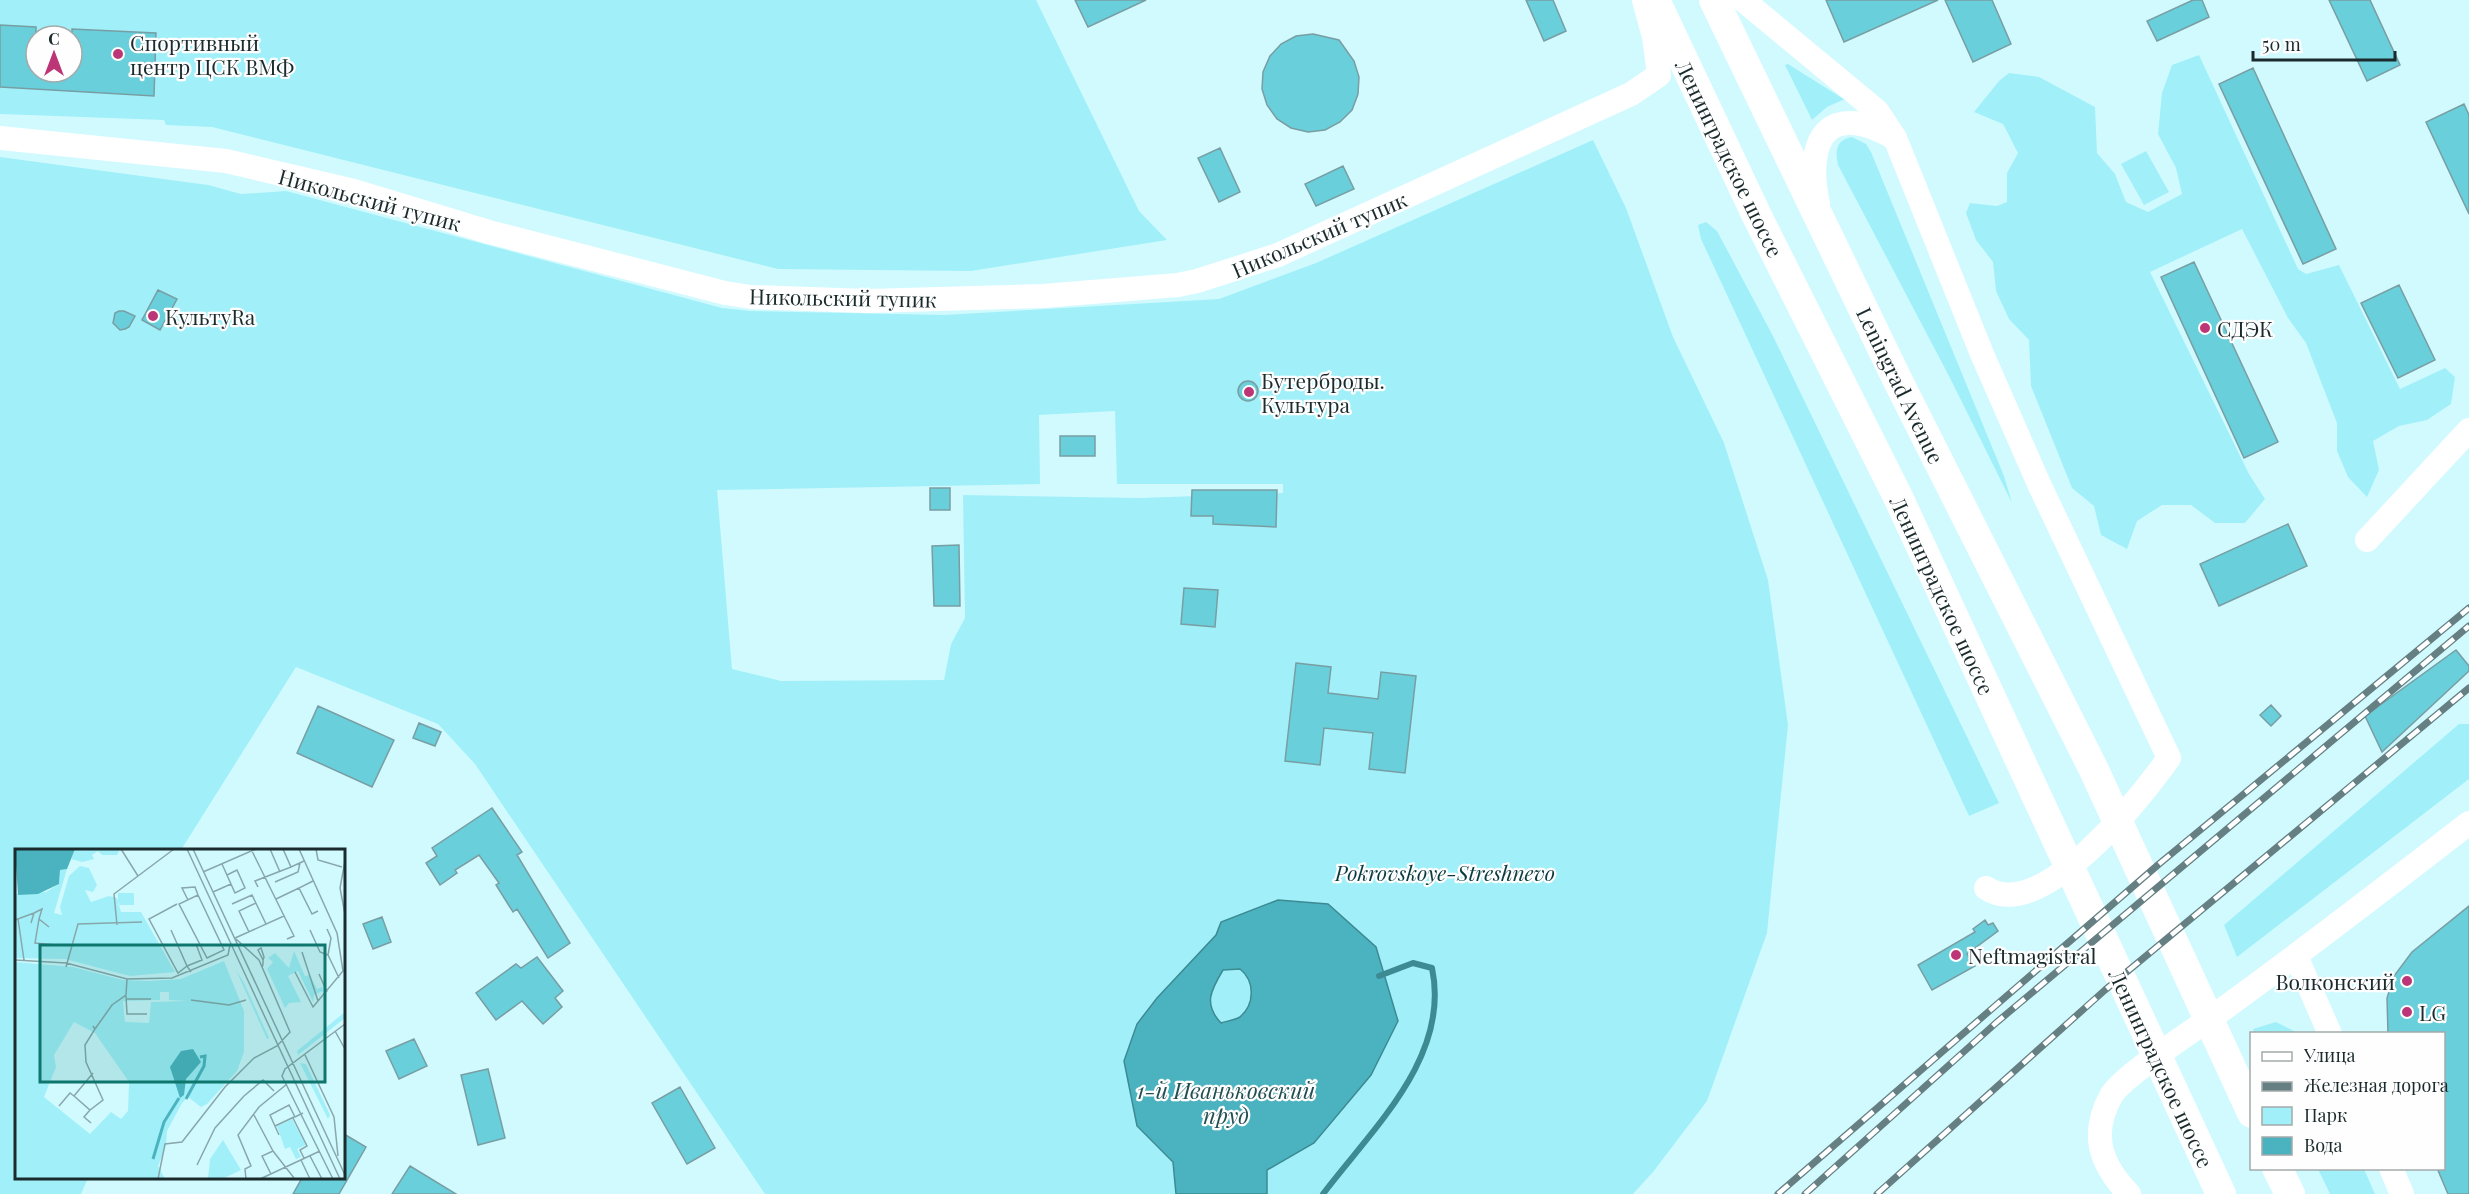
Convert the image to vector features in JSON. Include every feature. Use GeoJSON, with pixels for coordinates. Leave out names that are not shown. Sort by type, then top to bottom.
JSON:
{"type":"FeatureCollection","features":[{"type":"Feature","properties":{"kind":"main road","name":"Ленинградское шоссе"},"geometry":{"type":"LineString","coordinates":[[1655,0],[1762,227],[1898,496],[2221,1194]]}},
{"type":"Feature","properties":{"kind":"main road","name":"Leningrad Avenue"},"geometry":{"type":"LineString","coordinates":[[1714,0],[1823,227],[2093,768],[2250,1109]]}},
{"type":"Feature","properties":{"kind":"main road"},"geometry":{"type":"LineString","coordinates":[[2278,1170],[2290,1194]]}},
{"type":"Feature","properties":{"kind":"street","name":"Никольский тупик"},"geometry":{"type":"LineString","coordinates":[[0,138],[226,161],[354,191],[489,232],[725,293],[752,297],[868,301],[1043,296],[1178,285],[1222,275],[1278,255],[1615,102],[1659,75],[1644,0]]}},
{"type":"Feature","properties":{"kind":"street"},"geometry":{"type":"LineString","coordinates":[[1743,0],[1877,111],[1895,138],[1982,354],[2038,484],[2169,758],[2146,790],[2079,860],[2053,880],[2013,895],[1993,893],[1986,888]]}},
{"type":"Feature","properties":{"kind":"street"},"geometry":{"type":"LineString","coordinates":[[1823,227],[1814,185],[1814,155],[1819,142],[1828,131],[1851,122],[1868,126],[1895,138]]}},
{"type":"Feature","properties":{"kind":"street"},"geometry":{"type":"LineString","coordinates":[[2367,540],[2469,430]]}},
{"type":"Feature","properties":{"kind":"street"},"geometry":{"type":"LineString","coordinates":[[2128,1192],[2107,1166],[2101,1151],[2100,1121],[2112,1093],[2469,823]]}},
{"type":"Feature","properties":{"kind":"street"},"geometry":{"type":"LineString","coordinates":[[2296,956],[2329,1032]]}},
{"type":"Feature","properties":{"kind":"street"},"geometry":{"type":"LineString","coordinates":[[2392,1170],[2402,1194]]}},
{"type":"Feature","properties":{"kind":"green space"},"geometry":{"type":"Polygon","coordinates":[[[0,0],[1036,0],[1139,211],[1167,240],[971,271],[778,269],[212,127],[166,125],[164,120],[0,114],[0,0]]]}},
{"type":"Feature","properties":{"kind":"green space"},"geometry":{"type":"Polygon","coordinates":[[[2199,55],[2298,269],[2306,274],[2339,265],[2400,389],[2445,368],[2455,377],[2451,404],[2427,420],[2399,426],[2373,441],[2379,470],[2367,497],[2348,477],[2337,451],[2337,423],[2306,343],[2288,318],[2242,229],[2150,272],[2249,474],[2265,499],[2245,523],[2215,523],[2191,505],[2162,505],[2137,521],[2127,549],[2101,535],[2094,506],[2072,488],[2031,386],[2029,340],[2009,319],[1996,291],[1993,262],[1976,240],[1966,213],[1970,203],[1997,206],[2007,202],[2007,173],[2018,153],[2003,124],[1974,112],[1999,81],[2009,73],[2039,77],[2095,107],[2097,153],[2115,174],[2126,202],[2148,212],[2182,194],[2176,168],[2158,134],[2162,93],[2172,65],[2199,55]]]}},
{"type":"Feature","properties":{"kind":"green space"},"geometry":{"type":"Polygon","coordinates":[[[1788,64],[1845,99],[1827,107],[1812,120],[1785,65],[1788,64]]]}},
{"type":"Feature","properties":{"kind":"green space"},"geometry":{"type":"Polygon","coordinates":[[[1852,137],[1866,144],[1871,152],[2004,476],[2012,503],[1950,378],[1838,165],[1838,146],[1847,138],[1852,137]]]}},
{"type":"Feature","properties":{"kind":"green space","name":"Pokrovskoye-Streshnevo"},"geometry":{"type":"Polygon","coordinates":[[[1593,140],[1626,208],[1673,337],[1724,443],[1768,580],[1788,725],[1767,933],[1707,1101],[1653,1172],[1633,1194],[765,1194],[475,764],[438,724],[296,667],[182,849],[15,849],[15,1179],[88,1179],[81,1194],[0,1194],[0,157],[208,185],[241,194],[286,191],[722,308],[751,311],[944,315],[1219,299],[1316,263],[1593,140]],[[1115,411],[1039,415],[1040,484],[717,490],[732,669],[781,681],[944,680],[951,644],[965,618],[963,495],[1139,498],[1283,493],[1283,484],[1117,484],[1115,411]]]}},
{"type":"Feature","properties":{"kind":"green space"},"geometry":{"type":"Polygon","coordinates":[[[2146,151],[2169,192],[2144,205],[2121,164],[2146,151]]]}},
{"type":"Feature","properties":{"kind":"green space"},"geometry":{"type":"Polygon","coordinates":[[[1706,222],[1717,231],[1773,336],[1999,803],[1969,816],[1701,239],[1698,225],[1706,222]]]}},
{"type":"Feature","properties":{"kind":"green space"},"geometry":{"type":"Polygon","coordinates":[[[2459,724],[2469,724],[2469,779],[2237,957],[2224,925],[2459,724]]]}},
{"type":"Feature","properties":{"kind":"green space"},"geometry":{"type":"Polygon","coordinates":[[[2276,1022],[2296,1032],[2254,1032],[2253,1029],[2276,1022]]]}},
{"type":"Feature","properties":{"kind":"green space"},"geometry":{"type":"Polygon","coordinates":[[[2318,1170],[2364,1170],[2375,1194],[2330,1194],[2318,1170]]]}},
{"type":"Feature","properties":{"kind":"water","name":"1-й Иваньковский пруд"},"geometry":{"type":"Polygon","coordinates":[[[1278,900],[1328,904],[1376,947],[1398,1021],[1371,1075],[1314,1143],[1267,1170],[1267,1194],[1176,1194],[1173,1162],[1137,1126],[1124,1061],[1137,1024],[1157,998],[1216,935],[1221,922],[1278,900]],[[1240,969],[1223,970],[1215,984],[1211,997],[1212,1010],[1221,1023],[1240,1017],[1248,1006],[1251,999],[1251,986],[1240,969]]]}},
{"type":"Feature","properties":{"kind":"building"},"geometry":{"type":"Polygon","coordinates":[[[1075,0],[1146,0],[1088,27],[1075,0]]]}},
{"type":"Feature","properties":{"kind":"building"},"geometry":{"type":"Polygon","coordinates":[[[1526,0],[1553,0],[1566,31],[1544,41],[1526,0]]]}},
{"type":"Feature","properties":{"kind":"building"},"geometry":{"type":"Polygon","coordinates":[[[1826,0],[1938,0],[1844,42],[1826,0]]]}},
{"type":"Feature","properties":{"kind":"building"},"geometry":{"type":"Polygon","coordinates":[[[1945,0],[1992,0],[2011,44],[1973,62],[1945,0]]]}},
{"type":"Feature","properties":{"kind":"building"},"geometry":{"type":"Polygon","coordinates":[[[2193,0],[2202,0],[2209,17],[2157,41],[2147,21],[2193,0]]]}},
{"type":"Feature","properties":{"kind":"building"},"geometry":{"type":"Polygon","coordinates":[[[2329,0],[2370,0],[2400,65],[2367,81],[2329,0]]]}},
{"type":"Feature","properties":{"kind":"building"},"geometry":{"type":"Polygon","coordinates":[[[0,25],[24,26],[24,84],[84,84],[84,30],[156,33],[154,96],[0,87],[0,25]]]}},
{"type":"Feature","properties":{"kind":"building"},"geometry":{"type":"Polygon","coordinates":[[[1313,34],[1339,40],[1354,61],[1359,77],[1358,94],[1352,110],[1340,122],[1325,130],[1308,132],[1291,128],[1277,119],[1267,105],[1262,89],[1263,72],[1270,56],[1281,44],[1296,36],[1313,34]]]}},
{"type":"Feature","properties":{"kind":"building"},"geometry":{"type":"Polygon","coordinates":[[[2253,68],[2336,249],[2303,264],[2219,84],[2253,68]]]}},
{"type":"Feature","properties":{"kind":"building"},"geometry":{"type":"Polygon","coordinates":[[[2464,104],[2469,115],[2469,214],[2426,122],[2464,104]]]}},
{"type":"Feature","properties":{"kind":"building"},"geometry":{"type":"Polygon","coordinates":[[[1220,148],[1240,192],[1219,202],[1198,158],[1220,148]]]}},
{"type":"Feature","properties":{"kind":"building"},"geometry":{"type":"Polygon","coordinates":[[[1343,166],[1354,189],[1316,206],[1305,184],[1343,166]]]}},
{"type":"Feature","properties":{"kind":"building"},"geometry":{"type":"Polygon","coordinates":[[[2194,262],[2278,442],[2244,458],[2161,277],[2194,262]]]}},
{"type":"Feature","properties":{"kind":"building"},"geometry":{"type":"Polygon","coordinates":[[[2399,285],[2435,360],[2398,378],[2361,303],[2399,285]]]}},
{"type":"Feature","properties":{"kind":"building"},"geometry":{"type":"Polygon","coordinates":[[[158,290],[177,299],[160,330],[142,320],[158,290]]]}},
{"type":"Feature","properties":{"kind":"building"},"geometry":{"type":"Polygon","coordinates":[[[119,311],[135,316],[129,327],[120,330],[113,323],[115,313],[119,311]]]}},
{"type":"Feature","properties":{"kind":"building"},"geometry":{"type":"Polygon","coordinates":[[[1248,381],[1255,384],[1258,391],[1255,398],[1248,401],[1241,398],[1238,391],[1241,384],[1248,381]]]}},
{"type":"Feature","properties":{"kind":"building"},"geometry":{"type":"Polygon","coordinates":[[[1060,436],[1095,436],[1095,456],[1060,456],[1060,436]]]}},
{"type":"Feature","properties":{"kind":"building"},"geometry":{"type":"Polygon","coordinates":[[[930,488],[950,488],[950,510],[930,510],[930,488]]]}},
{"type":"Feature","properties":{"kind":"building"},"geometry":{"type":"Polygon","coordinates":[[[1192,490],[1277,490],[1276,527],[1213,524],[1213,516],[1191,516],[1192,490]]]}},
{"type":"Feature","properties":{"kind":"building"},"geometry":{"type":"Polygon","coordinates":[[[2288,524],[2307,566],[2219,606],[2200,564],[2288,524]]]}},
{"type":"Feature","properties":{"kind":"building"},"geometry":{"type":"Polygon","coordinates":[[[959,545],[960,606],[934,606],[932,546],[959,545]]]}},
{"type":"Feature","properties":{"kind":"building"},"geometry":{"type":"Polygon","coordinates":[[[1184,588],[1218,590],[1215,627],[1181,624],[1184,588]]]}},
{"type":"Feature","properties":{"kind":"building"},"geometry":{"type":"Polygon","coordinates":[[[2456,650],[2469,666],[2469,671],[2382,752],[2365,716],[2456,650]]]}},
{"type":"Feature","properties":{"kind":"building"},"geometry":{"type":"Polygon","coordinates":[[[1296,663],[1331,667],[1328,693],[1378,699],[1381,672],[1416,676],[1405,773],[1369,769],[1373,733],[1324,728],[1320,765],[1285,761],[1296,663]]]}},
{"type":"Feature","properties":{"kind":"building"},"geometry":{"type":"Polygon","coordinates":[[[2271,705],[2281,716],[2271,726],[2260,715],[2271,705]]]}},
{"type":"Feature","properties":{"kind":"building"},"geometry":{"type":"Polygon","coordinates":[[[318,706],[394,740],[372,787],[297,753],[318,706]]]}},
{"type":"Feature","properties":{"kind":"building"},"geometry":{"type":"Polygon","coordinates":[[[419,723],[441,732],[435,746],[413,738],[419,723]]]}},
{"type":"Feature","properties":{"kind":"building"},"geometry":{"type":"Polygon","coordinates":[[[492,808],[522,852],[517,855],[570,943],[548,958],[517,909],[513,912],[496,885],[499,883],[479,855],[455,870],[457,873],[440,885],[426,863],[437,856],[432,848],[492,808]]]}},
{"type":"Feature","properties":{"kind":"building"},"geometry":{"type":"Polygon","coordinates":[[[2469,906],[2469,1194],[2448,1194],[2438,1170],[2445,1170],[2445,1032],[2388,1032],[2387,998],[2394,976],[2412,952],[2469,906]]]}},
{"type":"Feature","properties":{"kind":"building"},"geometry":{"type":"Polygon","coordinates":[[[382,917],[391,942],[373,949],[363,924],[382,917]]]}},
{"type":"Feature","properties":{"kind":"building"},"geometry":{"type":"Polygon","coordinates":[[[1985,920],[1988,925],[1993,923],[1998,931],[1967,954],[1975,966],[1932,990],[1918,965],[1975,932],[1973,929],[1985,920]]]}},
{"type":"Feature","properties":{"kind":"building"},"geometry":{"type":"Polygon","coordinates":[[[537,957],[563,991],[555,998],[562,1007],[543,1024],[522,1001],[496,1020],[476,993],[516,964],[521,968],[537,957]]]}},
{"type":"Feature","properties":{"kind":"building"},"geometry":{"type":"Polygon","coordinates":[[[414,1039],[427,1066],[399,1079],[386,1051],[414,1039]]]}},
{"type":"Feature","properties":{"kind":"building"},"geometry":{"type":"Polygon","coordinates":[[[488,1069],[505,1138],[478,1145],[461,1075],[488,1069]]]}},
{"type":"Feature","properties":{"kind":"building"},"geometry":{"type":"Polygon","coordinates":[[[680,1087],[715,1148],[687,1164],[652,1103],[680,1087]]]}},
{"type":"Feature","properties":{"kind":"building"},"geometry":{"type":"Polygon","coordinates":[[[345,1135],[366,1147],[339,1194],[293,1194],[301,1179],[345,1179],[345,1135]]]}},
{"type":"Feature","properties":{"kind":"building"},"geometry":{"type":"Polygon","coordinates":[[[410,1166],[456,1194],[392,1194],[410,1166]]]}},
{"type":"Feature","properties":{"kind":"waterway"},"geometry":{"type":"LineString","coordinates":[[1323,1194],[1403,1090],[1419,1061],[1430,1032],[1435,1001],[1432,968],[1413,963],[1379,976]]}},
{"type":"Feature","properties":{"kind":"railway"},"geometry":{"type":"LineString","coordinates":[[1778,1194],[2159,864],[2469,608]]}},
{"type":"Feature","properties":{"kind":"railway"},"geometry":{"type":"LineString","coordinates":[[1805,1194],[1997,1022],[2469,626]]}},
{"type":"Feature","properties":{"kind":"railway"},"geometry":{"type":"LineString","coordinates":[[1877,1194],[2105,990],[2469,688]]}},
{"type":"Feature","properties":{"kind":"place","name":"Спортивный центр ЦСК ВМФ"},"geometry":{"type":"Point","coordinates":[118,54]}},
{"type":"Feature","properties":{"kind":"place","name":"КультуRа"},"geometry":{"type":"Point","coordinates":[153,316]}},
{"type":"Feature","properties":{"kind":"place","name":"СДЭК"},"geometry":{"type":"Point","coordinates":[2205,328]}},
{"type":"Feature","properties":{"kind":"place","name":"Бутерброды. Культура"},"geometry":{"type":"Point","coordinates":[1249,392]}},
{"type":"Feature","properties":{"kind":"place","name":"Neftmagistral"},"geometry":{"type":"Point","coordinates":[1956,955]}},
{"type":"Feature","properties":{"kind":"place","name":"Волконский"},"geometry":{"type":"Point","coordinates":[2407,981]}},
{"type":"Feature","properties":{"kind":"place","name":"LG"},"geometry":{"type":"Point","coordinates":[2407,1012]}}]}
